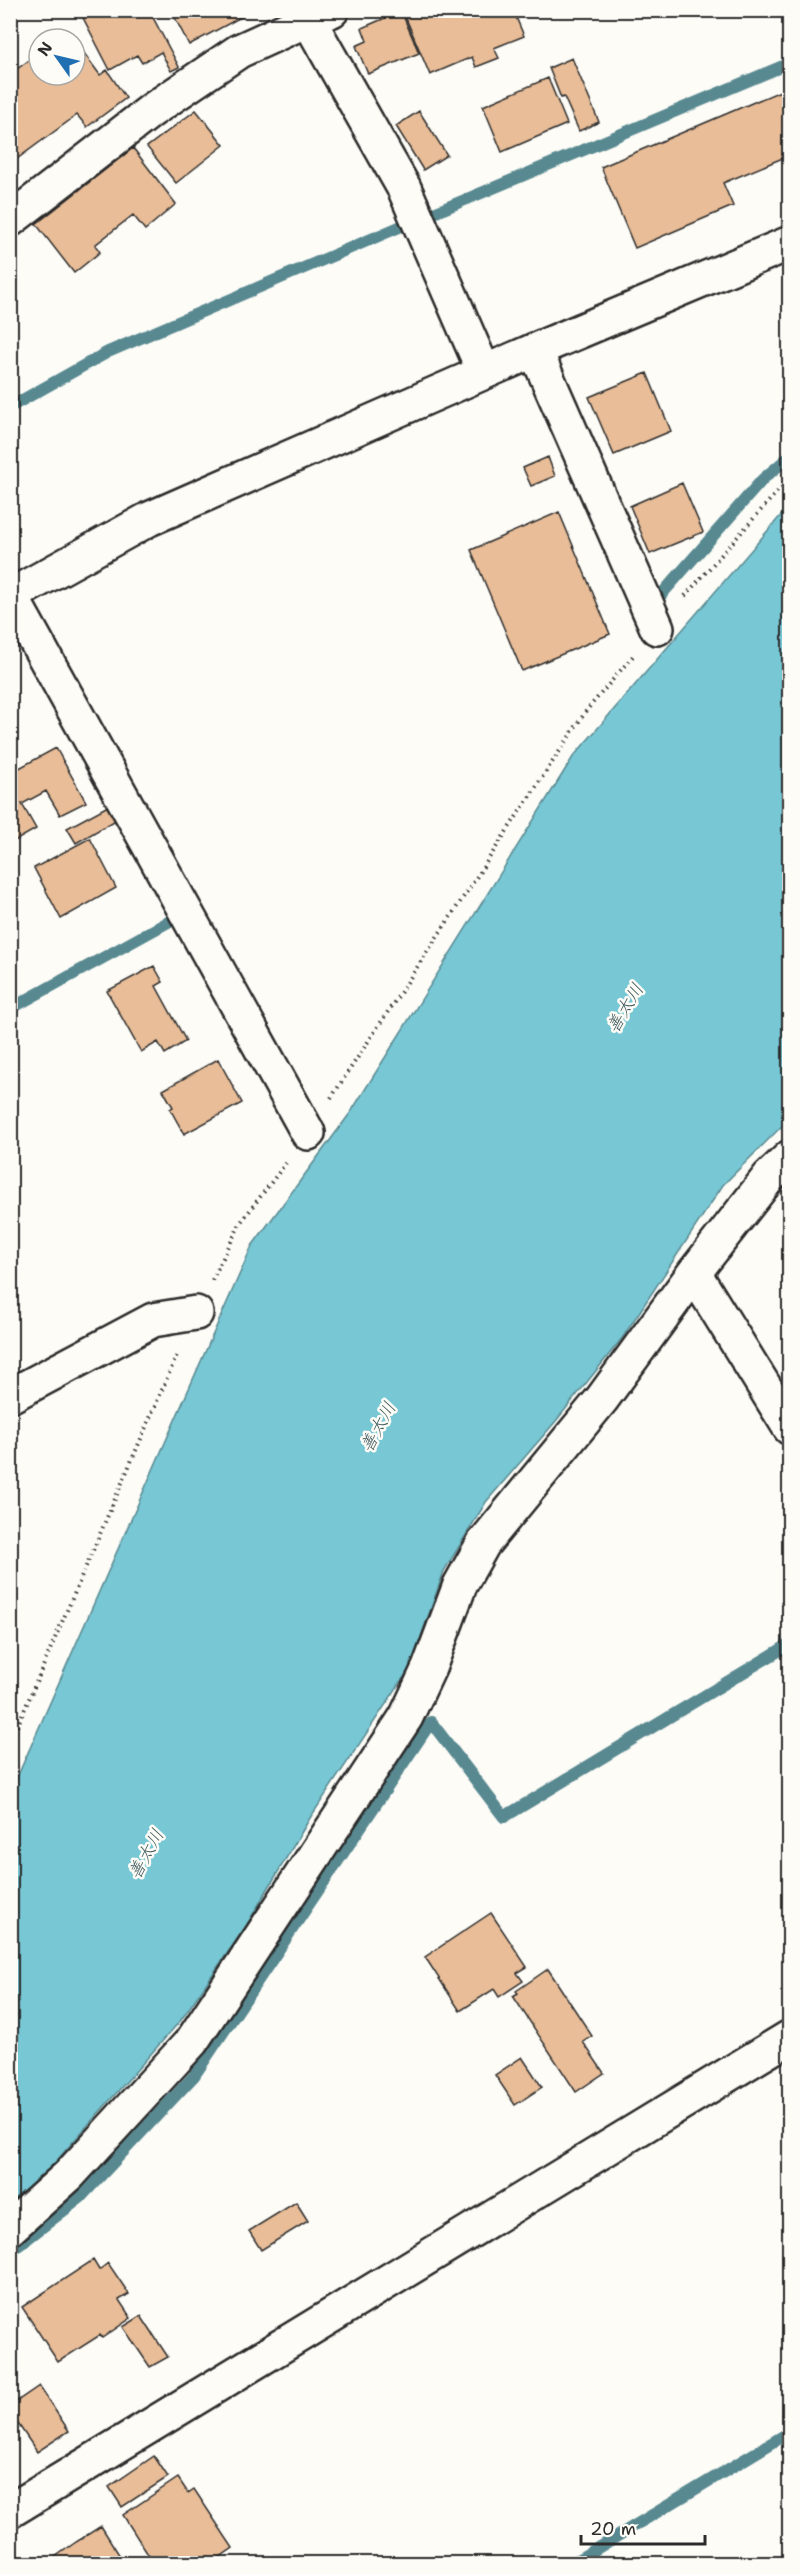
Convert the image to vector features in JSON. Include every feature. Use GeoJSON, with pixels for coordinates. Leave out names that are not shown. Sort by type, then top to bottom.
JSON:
{"type":"FeatureCollection","features":[{"type":"Feature","properties":{"kind":"street"},"geometry":{"type":"LineString","coordinates":[[10,220],[152,110],[239,51],[314,14],[404,188],[484,372]]}},
{"type":"Feature","properties":{"kind":"street"},"geometry":{"type":"LineString","coordinates":[[308,1133],[11,596],[149,519],[535,350],[789,243]]}},
{"type":"Feature","properties":{"kind":"street"},"geometry":{"type":"LineString","coordinates":[[535,350],[657,628]]}},
{"type":"Feature","properties":{"kind":"street"},"geometry":{"type":"LineString","coordinates":[[10,2228],[69,2175],[192,2041],[406,1717],[429,1668],[460,1585],[483,1544],[603,1399],[694,1273],[769,1177],[789,1157]]}},
{"type":"Feature","properties":{"kind":"street"},"geometry":{"type":"LineString","coordinates":[[694,1273],[789,1428]]}},
{"type":"Feature","properties":{"kind":"street"},"geometry":{"type":"LineString","coordinates":[[10,1396],[153,1320],[196,1313]]}},
{"type":"Feature","properties":{"kind":"street"},"geometry":{"type":"LineString","coordinates":[[10,2511],[789,2037]]}},
{"type":"Feature","properties":{"kind":"path"},"geometry":{"type":"LineString","coordinates":[[10,1743],[196,1313],[241,1222],[308,1133],[586,711],[789,481]]}},
{"type":"Feature","properties":{"kind":"water","name":"善太川"},"geometry":{"type":"Polygon","coordinates":[[[789,506],[789,1119],[723,1185],[623,1337],[556,1421],[486,1502],[444,1571],[410,1668],[310,1818],[246,1926],[181,2020],[11,2212],[11,1791],[252,1246],[351,1112],[573,757],[789,506]]]}},
{"type":"Feature","properties":{"kind":"building"},"geometry":{"type":"Polygon","coordinates":[[[79,10],[149,10],[179,67],[171,71],[161,52],[142,63],[137,55],[110,70],[79,10]]]}},
{"type":"Feature","properties":{"kind":"building"},"geometry":{"type":"Polygon","coordinates":[[[175,10],[240,10],[243,16],[189,45],[172,12],[175,10]]]}},
{"type":"Feature","properties":{"kind":"building"},"geometry":{"type":"Polygon","coordinates":[[[417,10],[513,10],[524,36],[494,48],[499,58],[476,67],[472,57],[430,75],[405,16],[417,10]]]}},
{"type":"Feature","properties":{"kind":"building"},"geometry":{"type":"Polygon","coordinates":[[[401,11],[419,53],[368,74],[356,46],[367,41],[362,28],[401,11]]]}},
{"type":"Feature","properties":{"kind":"building"},"geometry":{"type":"Polygon","coordinates":[[[87,57],[100,75],[107,70],[126,98],[87,127],[77,115],[10,164],[10,60],[17,69],[27,62],[27,87],[87,87],[87,57]]]}},
{"type":"Feature","properties":{"kind":"building"},"geometry":{"type":"Polygon","coordinates":[[[572,58],[599,122],[579,131],[564,97],[561,98],[549,68],[572,58]]]}},
{"type":"Feature","properties":{"kind":"building"},"geometry":{"type":"Polygon","coordinates":[[[548,78],[567,124],[502,152],[483,106],[548,78]]]}},
{"type":"Feature","properties":{"kind":"building"},"geometry":{"type":"Polygon","coordinates":[[[785,89],[790,101],[790,155],[723,183],[733,206],[635,248],[601,167],[785,89]]]}},
{"type":"Feature","properties":{"kind":"building"},"geometry":{"type":"Polygon","coordinates":[[[196,110],[224,145],[176,183],[147,147],[196,110]]]}},
{"type":"Feature","properties":{"kind":"building"},"geometry":{"type":"Polygon","coordinates":[[[419,111],[447,155],[423,170],[396,126],[419,111]]]}},
{"type":"Feature","properties":{"kind":"building"},"geometry":{"type":"Polygon","coordinates":[[[133,148],[176,204],[145,230],[133,215],[95,245],[100,252],[74,273],[36,224],[133,148]]]}},
{"type":"Feature","properties":{"kind":"building"},"geometry":{"type":"Polygon","coordinates":[[[647,373],[671,431],[614,455],[589,397],[647,373]]]}},
{"type":"Feature","properties":{"kind":"building"},"geometry":{"type":"Polygon","coordinates":[[[548,457],[555,476],[531,486],[523,468],[548,457]]]}},
{"type":"Feature","properties":{"kind":"building"},"geometry":{"type":"Polygon","coordinates":[[[682,483],[703,532],[650,554],[630,506],[682,483]]]}},
{"type":"Feature","properties":{"kind":"building"},"geometry":{"type":"Polygon","coordinates":[[[559,512],[610,634],[522,671],[471,550],[559,512]]]}},
{"type":"Feature","properties":{"kind":"building"},"geometry":{"type":"Polygon","coordinates":[[[56,748],[86,802],[60,815],[46,791],[22,804],[36,829],[13,842],[10,837],[10,773],[56,748]]]}},
{"type":"Feature","properties":{"kind":"building"},"geometry":{"type":"Polygon","coordinates":[[[108,806],[116,820],[76,843],[67,828],[108,806]]]}},
{"type":"Feature","properties":{"kind":"building"},"geometry":{"type":"Polygon","coordinates":[[[90,838],[116,888],[61,919],[34,868],[90,838]]]}},
{"type":"Feature","properties":{"kind":"building"},"geometry":{"type":"Polygon","coordinates":[[[154,966],[163,982],[156,986],[186,1041],[165,1054],[158,1042],[141,1052],[107,991],[154,966]]]}},
{"type":"Feature","properties":{"kind":"building"},"geometry":{"type":"Polygon","coordinates":[[[218,1059],[242,1103],[184,1134],[170,1109],[173,1107],[163,1090],[218,1059]]]}},
{"type":"Feature","properties":{"kind":"building"},"geometry":{"type":"Polygon","coordinates":[[[491,1913],[527,1967],[517,1973],[523,1981],[499,1997],[494,1989],[460,2011],[425,1957],[491,1913]]]}},
{"type":"Feature","properties":{"kind":"building"},"geometry":{"type":"Polygon","coordinates":[[[548,1969],[592,2036],[583,2042],[604,2073],[576,2092],[513,1996],[518,1993],[516,1991],[548,1969]]]}},
{"type":"Feature","properties":{"kind":"building"},"geometry":{"type":"Polygon","coordinates":[[[522,2057],[542,2087],[515,2105],[495,2075],[522,2057]]]}},
{"type":"Feature","properties":{"kind":"building"},"geometry":{"type":"Polygon","coordinates":[[[296,2202],[308,2221],[261,2250],[249,2231],[296,2202]]]}},
{"type":"Feature","properties":{"kind":"building"},"geometry":{"type":"Polygon","coordinates":[[[93,2260],[99,2270],[108,2263],[129,2294],[119,2300],[131,2318],[102,2338],[100,2335],[58,2362],[22,2307],[93,2260]]]}},
{"type":"Feature","properties":{"kind":"building"},"geometry":{"type":"Polygon","coordinates":[[[141,2316],[168,2357],[150,2367],[123,2327],[141,2316]]]}},
{"type":"Feature","properties":{"kind":"building"},"geometry":{"type":"Polygon","coordinates":[[[39,2386],[69,2431],[37,2452],[10,2412],[10,2406],[39,2386]]]}},
{"type":"Feature","properties":{"kind":"building"},"geometry":{"type":"Polygon","coordinates":[[[154,2456],[168,2477],[122,2507],[109,2487],[154,2456]]]}},
{"type":"Feature","properties":{"kind":"building"},"geometry":{"type":"Polygon","coordinates":[[[178,2478],[188,2493],[194,2489],[233,2548],[210,2564],[154,2564],[123,2515],[178,2478]]]}},
{"type":"Feature","properties":{"kind":"building"},"geometry":{"type":"Polygon","coordinates":[[[101,2526],[125,2564],[45,2564],[76,2542],[101,2526]]]}},
{"type":"Feature","properties":{"kind":"waterway"},"geometry":{"type":"LineString","coordinates":[[429,215],[790,63]]}},
{"type":"Feature","properties":{"kind":"waterway"},"geometry":{"type":"LineString","coordinates":[[10,407],[108,352],[404,225]]}},
{"type":"Feature","properties":{"kind":"waterway"},"geometry":{"type":"LineString","coordinates":[[661,595],[763,479],[790,456]]}},
{"type":"Feature","properties":{"kind":"waterway"},"geometry":{"type":"LineString","coordinates":[[10,1009],[170,921]]}},
{"type":"Feature","properties":{"kind":"waterway"},"geometry":{"type":"LineString","coordinates":[[10,2252],[80,2198],[194,2076],[431,1722],[504,1817],[790,1644]]}},
{"type":"Feature","properties":{"kind":"waterway"},"geometry":{"type":"LineString","coordinates":[[571,2564],[790,2432]]}}]}
